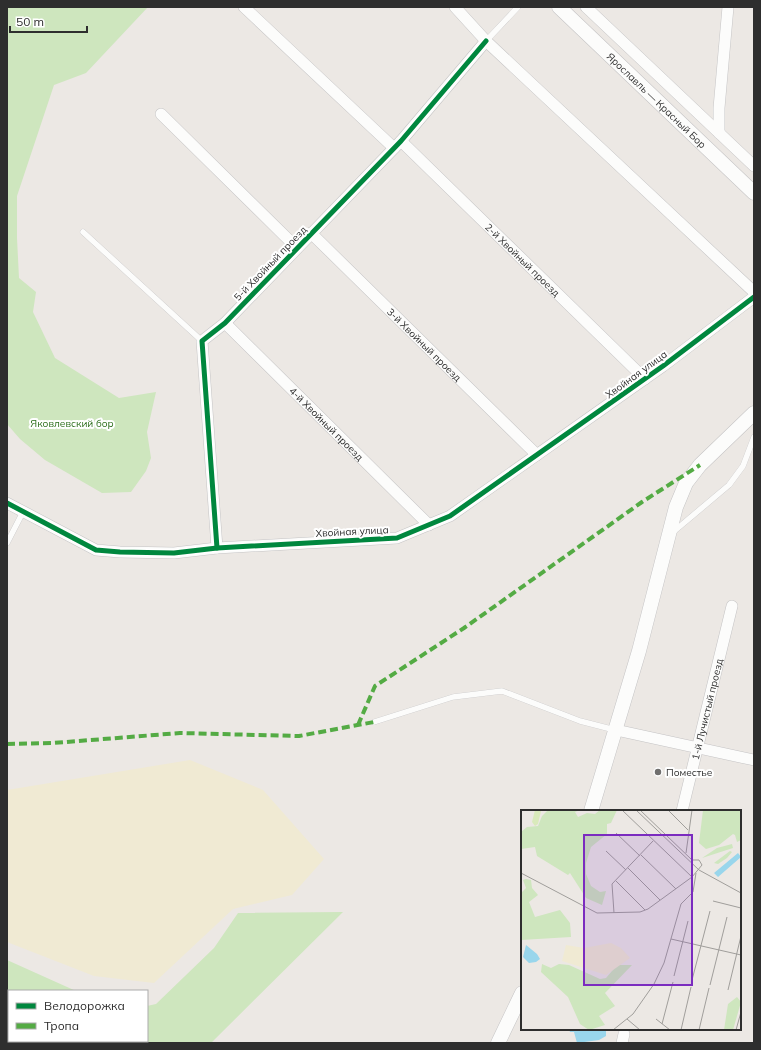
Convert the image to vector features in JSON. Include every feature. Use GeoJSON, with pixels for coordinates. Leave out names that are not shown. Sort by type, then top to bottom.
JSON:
{"type":"FeatureCollection","features":[{"type":"Feature","properties":{"kind":"street","name":"2-й Хвойный проезд"},"geometry":{"type":"LineString","coordinates":[[244,7],[397,145],[645,379]]}},
{"type":"Feature","properties":{"kind":"street"},"geometry":{"type":"LineString","coordinates":[[455,7],[486,41],[754,292]]}},
{"type":"Feature","properties":{"kind":"street","name":"Ярославль — Красный Бор"},"geometry":{"type":"LineString","coordinates":[[559,7],[754,193]]}},
{"type":"Feature","properties":{"kind":"street"},"geometry":{"type":"LineString","coordinates":[[586,7],[754,166]]}},
{"type":"Feature","properties":{"kind":"street"},"geometry":{"type":"LineString","coordinates":[[719,133],[719,108],[728,7]]}},
{"type":"Feature","properties":{"kind":"street","name":"5-й Хвойный проезд"},"geometry":{"type":"LineString","coordinates":[[202,341],[225,323],[397,145],[486,41]]}},
{"type":"Feature","properties":{"kind":"street"},"geometry":{"type":"LineString","coordinates":[[161,114],[297,248]]}},
{"type":"Feature","properties":{"kind":"street","name":"3-й Хвойный проезд"},"geometry":{"type":"LineString","coordinates":[[311,233],[537,455]]}},
{"type":"Feature","properties":{"kind":"street","name":"Хвойная улица"},"geometry":{"type":"LineString","coordinates":[[7,503],[96,550],[174,553],[217,548],[397,538],[450,516],[645,379],[754,297]]}},
{"type":"Feature","properties":{"kind":"street","name":"4-й Хвойный проезд"},"geometry":{"type":"LineString","coordinates":[[225,323],[429,525]]}},
{"type":"Feature","properties":{"kind":"street"},"geometry":{"type":"LineString","coordinates":[[202,341],[217,548]]}},
{"type":"Feature","properties":{"kind":"street"},"geometry":{"type":"LineString","coordinates":[[591,810],[616,730],[676,507],[686,483],[700,465],[754,413]]}},
{"type":"Feature","properties":{"kind":"street","name":"1-й Лучистый проезд"},"geometry":{"type":"LineString","coordinates":[[682,810],[732,606]]}},
{"type":"Feature","properties":{"kind":"street"},"geometry":{"type":"LineString","coordinates":[[616,730],[754,760]]}},
{"type":"Feature","properties":{"kind":"street"},"geometry":{"type":"LineString","coordinates":[[498,1043],[521,995]]}},
{"type":"Feature","properties":{"kind":"lane"},"geometry":{"type":"LineString","coordinates":[[486,41],[518,7]]}},
{"type":"Feature","properties":{"kind":"lane"},"geometry":{"type":"LineString","coordinates":[[83,232],[202,341]]}},
{"type":"Feature","properties":{"kind":"lane"},"geometry":{"type":"LineString","coordinates":[[669,536],[729,485],[743,466],[754,437]]}},
{"type":"Feature","properties":{"kind":"lane"},"geometry":{"type":"LineString","coordinates":[[7,543],[23,512]]}},
{"type":"Feature","properties":{"kind":"lane"},"geometry":{"type":"LineString","coordinates":[[374,722],[453,697],[502,691],[580,721],[616,730]]}},
{"type":"Feature","properties":{"kind":"green space","name":"Яковлевский бор"},"geometry":{"type":"Polygon","coordinates":[[[7,7],[148,7],[86,73],[54,85],[17,196],[19,278],[36,292],[33,312],[55,358],[119,398],[156,392],[147,432],[151,458],[146,471],[131,492],[102,493],[45,460],[20,439],[7,424],[7,7]]]}},
{"type":"Feature","properties":{"kind":"green space"},"geometry":{"type":"Polygon","coordinates":[[[343,912],[211,1043],[7,1043],[7,960],[74,990],[8,990],[8,1042],[148,1042],[148,1006],[156,1004],[214,948],[238,913],[343,912]]]}},
{"type":"Feature","properties":{"kind":"sand"},"geometry":{"type":"Polygon","coordinates":[[[190,760],[263,790],[324,859],[292,895],[233,909],[154,983],[94,976],[7,942],[7,790],[190,760]]]}},
{"type":"Feature","properties":{"kind":"water"},"geometry":{"type":"Polygon","coordinates":[[[569,1030],[606,1030],[606,1036],[599,1040],[577,1043],[574,1032],[570,1032],[569,1030]]]}},
{"type":"Feature","properties":{"kind":"marked path"},"geometry":{"type":"LineString","coordinates":[[358,725],[375,686],[464,628],[642,502],[700,465]]}},
{"type":"Feature","properties":{"kind":"marked path"},"geometry":{"type":"LineString","coordinates":[[7,744],[53,743],[180,733],[299,736],[374,722]]}},
{"type":"Feature","properties":{"kind":"cycle path"},"geometry":{"type":"LineString","coordinates":[[217,548],[202,341],[225,323],[401,141],[486,41]]}},
{"type":"Feature","properties":{"kind":"cycle path"},"geometry":{"type":"LineString","coordinates":[[7,503],[96,550],[174,553],[217,548],[397,538],[450,516],[663,366],[754,297]]}},
{"type":"Feature","properties":{"kind":"place","name":"Поместье"},"geometry":{"type":"Point","coordinates":[658,772]}}]}
